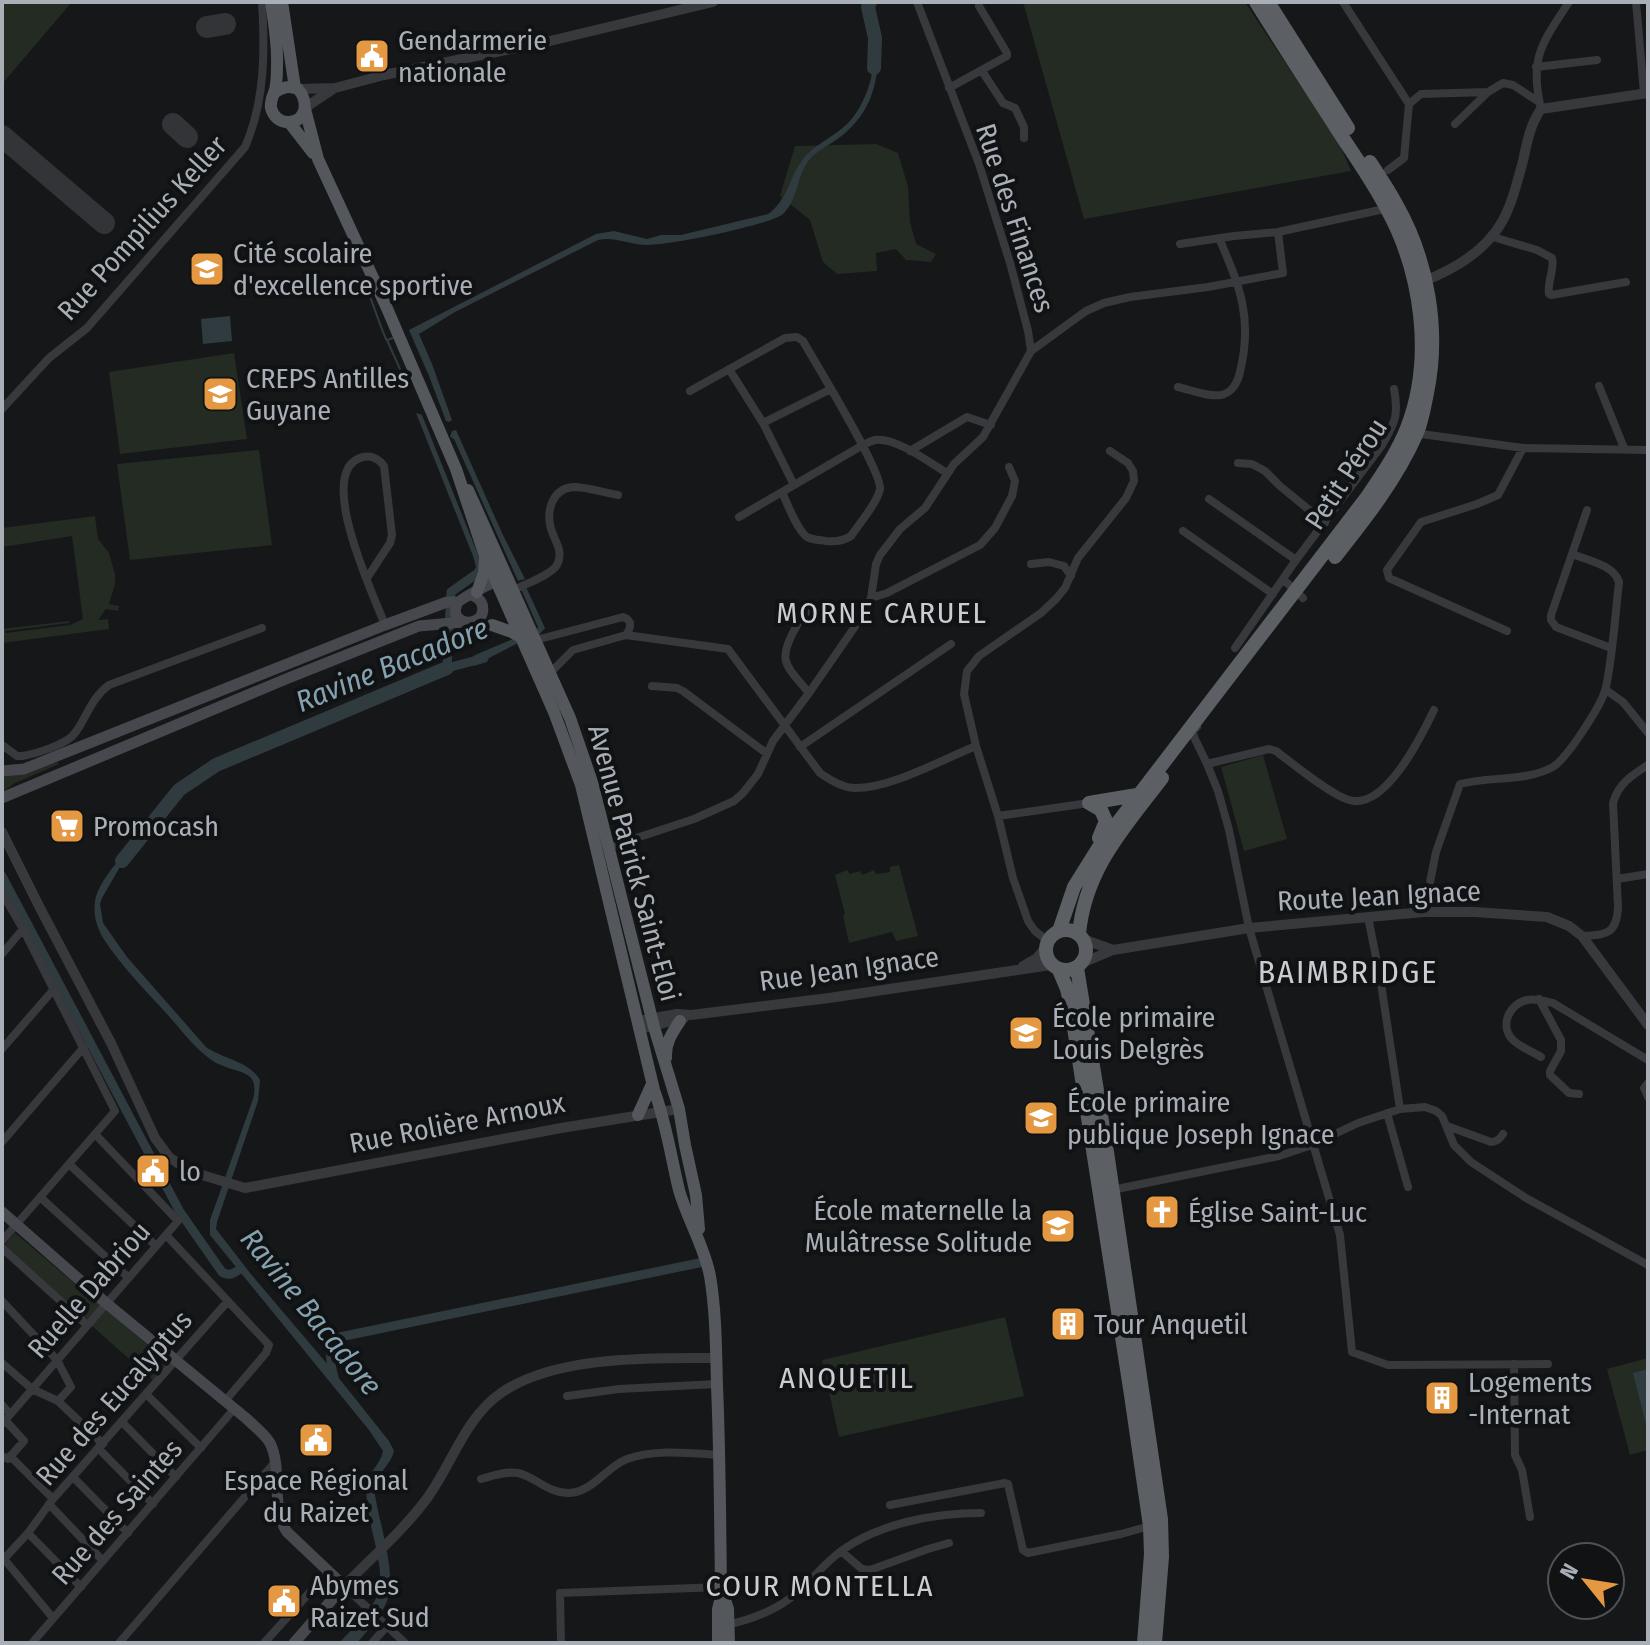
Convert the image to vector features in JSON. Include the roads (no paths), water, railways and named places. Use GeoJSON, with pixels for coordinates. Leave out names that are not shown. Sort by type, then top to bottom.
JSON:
{"type":"FeatureCollection","features":[{"type":"Feature","properties":{"kind":"highway","name":"Petit Pérou"},"geometry":{"type":"LineString","coordinates":[[1256,2],[1392,207]]}},
{"type":"Feature","properties":{"kind":"highway","name":"Petit Pérou"},"geometry":{"type":"LineString","coordinates":[[1051,940],[1074,887],[1099,847],[1137,795],[1191,734],[1211,701],[1368,515],[1391,480],[1412,432],[1421,359],[1420,282],[1403,244],[1392,207],[1268,2]]}},
{"type":"Feature","properties":{"kind":"highway","name":"Petit Pérou"},"geometry":{"type":"LineString","coordinates":[[1081,936],[1080,921],[1097,867],[1191,734],[1299,595]]}},
{"type":"Feature","properties":{"kind":"highway"},"geometry":{"type":"LineString","coordinates":[[1089,803],[1137,795]]}},
{"type":"Feature","properties":{"kind":"highway"},"geometry":{"type":"LineString","coordinates":[[1074,887],[1106,821],[1101,810],[1089,803]]}},
{"type":"Feature","properties":{"kind":"highway"},"geometry":{"type":"LineString","coordinates":[[1055,967],[1071,970],[1080,965],[1087,951],[1081,936],[1069,930],[1051,940],[1046,954],[1067,989],[1070,1002],[1150,1526],[1151,1554],[1144,1643]]}},
{"type":"Feature","properties":{"kind":"highway"},"geometry":{"type":"LineString","coordinates":[[1080,965],[1161,1519],[1161,1583],[1155,1643]]}},
{"type":"Feature","properties":{"kind":"main road"},"geometry":{"type":"LineString","coordinates":[[271,2],[278,63],[272,112],[281,121],[289,122],[297,120],[306,108],[304,96],[297,89],[282,2]]}},
{"type":"Feature","properties":{"kind":"main road"},"geometry":{"type":"LineString","coordinates":[[274,93],[283,87],[297,89]]}},
{"type":"Feature","properties":{"kind":"main road","name":"Avenue Patrick Saint-Eloi"},"geometry":{"type":"LineString","coordinates":[[306,108],[318,159],[437,428],[515,588],[522,638],[581,785],[680,1193],[700,1240],[709,1275],[714,1312],[719,1455],[721,1590],[718,1609],[729,1643]]}},
{"type":"Feature","properties":{"kind":"main road","name":"Avenue Patrick Saint-Eloi"},"geometry":{"type":"LineString","coordinates":[[289,122],[318,159]]}},
{"type":"Feature","properties":{"kind":"main road","name":"Avenue Patrick Saint-Eloi"},"geometry":{"type":"LineString","coordinates":[[456,469],[496,581],[553,670],[592,782],[653,1023],[679,1109],[696,1195],[700,1240]]}},
{"type":"Feature","properties":{"kind":"main road"},"geometry":{"type":"LineString","coordinates":[[474,594],[484,573],[485,556]]}},
{"type":"Feature","properties":{"kind":"main road"},"geometry":{"type":"LineString","coordinates":[[2,771],[24,769],[385,625],[474,594],[496,581],[502,579],[515,588]]}},
{"type":"Feature","properties":{"kind":"main road"},"geometry":{"type":"LineString","coordinates":[[2,798],[419,626],[480,618],[483,608],[474,594]]}},
{"type":"Feature","properties":{"kind":"main road"},"geometry":{"type":"LineString","coordinates":[[453,602],[460,622]]}},
{"type":"Feature","properties":{"kind":"main road"},"geometry":{"type":"LineString","coordinates":[[492,625],[521,620]]}},
{"type":"Feature","properties":{"kind":"main road"},"geometry":{"type":"LineString","coordinates":[[460,622],[492,625],[522,638]]}},
{"type":"Feature","properties":{"kind":"main road"},"geometry":{"type":"LineString","coordinates":[[669,1081],[665,1048],[685,1018]]}},
{"type":"Feature","properties":{"kind":"main road"},"geometry":{"type":"LineString","coordinates":[[638,1115],[652,1084]]}},
{"type":"Feature","properties":{"kind":"main road"},"geometry":{"type":"LineString","coordinates":[[2,1212],[268,1439],[275,1462],[283,1525],[344,1586],[294,1643]]}},
{"type":"Feature","properties":{"kind":"main road","name":"Avenue Patrick Saint-Eloi"},"geometry":{"type":"LineString","coordinates":[[718,1643],[723,1625]]}},
{"type":"Feature","properties":{"kind":"street","name":"Rue Pompilius Keller"},"geometry":{"type":"LineString","coordinates":[[2,409],[49,358],[87,328],[245,147],[253,129],[261,90],[262,2]]}},
{"type":"Feature","properties":{"kind":"street"},"geometry":{"type":"LineString","coordinates":[[297,89],[335,88],[713,2]]}},
{"type":"Feature","properties":{"kind":"street","name":"Rue des Finances"},"geometry":{"type":"LineString","coordinates":[[609,847],[694,819],[734,801],[743,793],[758,774],[766,753],[784,725],[863,615],[871,598],[880,555],[900,529],[925,508],[957,460],[983,437],[1031,351],[1010,263],[979,164],[917,2]]}},
{"type":"Feature","properties":{"kind":"street"},"geometry":{"type":"LineString","coordinates":[[1343,2],[1409,104],[1404,158],[1388,170]]}},
{"type":"Feature","properties":{"kind":"street"},"geometry":{"type":"LineString","coordinates":[[1420,282],[1442,274],[1472,256],[1493,237],[1505,219],[1513,200],[1531,126],[1540,105],[1536,67],[1546,37],[1569,2]]}},
{"type":"Feature","properties":{"kind":"street"},"geometry":{"type":"LineString","coordinates":[[1455,124],[1488,92],[1498,85],[1509,83],[1540,105],[1646,93],[1644,50],[1636,2]]}},
{"type":"Feature","properties":{"kind":"street"},"geometry":{"type":"LineString","coordinates":[[949,88],[1008,55],[979,6]]}},
{"type":"Feature","properties":{"kind":"street"},"geometry":{"type":"LineString","coordinates":[[1536,67],[1597,60]]}},
{"type":"Feature","properties":{"kind":"street"},"geometry":{"type":"LineString","coordinates":[[982,71],[1003,103],[1015,108],[1024,127],[1024,138]]}},
{"type":"Feature","properties":{"kind":"street"},"geometry":{"type":"LineString","coordinates":[[306,108],[335,88]]}},
{"type":"Feature","properties":{"kind":"street"},"geometry":{"type":"LineString","coordinates":[[1409,104],[1421,94],[1488,92]]}},
{"type":"Feature","properties":{"kind":"street"},"geometry":{"type":"LineString","coordinates":[[1180,244],[1278,232],[1392,207]]}},
{"type":"Feature","properties":{"kind":"street"},"geometry":{"type":"LineString","coordinates":[[1031,351],[1086,311],[1104,303],[1283,273],[1278,232]]}},
{"type":"Feature","properties":{"kind":"street"},"geometry":{"type":"LineString","coordinates":[[1493,237],[1537,250],[1552,258],[1553,269],[1548,288],[1551,295],[1626,282]]}},
{"type":"Feature","properties":{"kind":"street"},"geometry":{"type":"LineString","coordinates":[[1178,387],[1208,395],[1222,395],[1238,382],[1246,327],[1238,282],[1219,238]]}},
{"type":"Feature","properties":{"kind":"street"},"geometry":{"type":"LineString","coordinates":[[690,391],[785,338],[797,337],[803,341],[863,445],[880,484],[880,492],[851,536],[830,542],[805,536],[782,492]]}},
{"type":"Feature","properties":{"kind":"street"},"geometry":{"type":"LineString","coordinates":[[729,369],[763,423],[794,485]]}},
{"type":"Feature","properties":{"kind":"street"},"geometry":{"type":"LineString","coordinates":[[1599,386],[1624,448]]}},
{"type":"Feature","properties":{"kind":"street"},"geometry":{"type":"LineString","coordinates":[[763,423],[831,389]]}},
{"type":"Feature","properties":{"kind":"street"},"geometry":{"type":"LineString","coordinates":[[1235,648],[1382,445],[1392,428],[1398,405],[1394,389]]}},
{"type":"Feature","properties":{"kind":"street"},"geometry":{"type":"LineString","coordinates":[[910,451],[967,417],[991,425]]}},
{"type":"Feature","properties":{"kind":"street"},"geometry":{"type":"LineString","coordinates":[[1412,432],[1523,448],[1648,450]]}},
{"type":"Feature","properties":{"kind":"street"},"geometry":{"type":"LineString","coordinates":[[739,517],[876,440],[886,440],[910,451],[947,473]]}},
{"type":"Feature","properties":{"kind":"street"},"geometry":{"type":"LineString","coordinates":[[1507,631],[1389,578],[1387,570],[1421,522],[1498,495],[1523,448]]}},
{"type":"Feature","properties":{"kind":"street"},"geometry":{"type":"LineString","coordinates":[[1051,940],[1035,931],[1028,921],[1013,878],[964,694],[967,671],[979,656],[1056,599],[1078,558],[1121,507],[1134,481],[1133,471],[1128,463],[1110,451]]}},
{"type":"Feature","properties":{"kind":"street"},"geometry":{"type":"LineString","coordinates":[[367,578],[392,535],[384,466],[371,456],[349,465],[343,492],[350,533],[367,578],[385,625]]}},
{"type":"Feature","properties":{"kind":"street"},"geometry":{"type":"LineString","coordinates":[[1238,463],[1252,464],[1265,471],[1325,523]]}},
{"type":"Feature","properties":{"kind":"street"},"geometry":{"type":"LineString","coordinates":[[871,598],[887,593],[980,545],[995,528],[1012,496],[1015,481],[1009,467]]}},
{"type":"Feature","properties":{"kind":"street"},"geometry":{"type":"LineString","coordinates":[[515,588],[554,569],[559,562],[561,552],[551,529],[549,511],[556,495],[573,487],[618,495]]}},
{"type":"Feature","properties":{"kind":"street"},"geometry":{"type":"LineString","coordinates":[[1209,499],[1296,560]]}},
{"type":"Feature","properties":{"kind":"street"},"geometry":{"type":"LineString","coordinates":[[1587,510],[1551,620],[1556,627],[1611,648]]}},
{"type":"Feature","properties":{"kind":"street"},"geometry":{"type":"LineString","coordinates":[[1183,531],[1273,594]]}},
{"type":"Feature","properties":{"kind":"street"},"geometry":{"type":"LineString","coordinates":[[1424,912],[1436,852],[1458,787],[1463,783],[1524,776],[1558,764],[1573,747],[1606,690],[1618,577],[1611,570],[1572,554]]}},
{"type":"Feature","properties":{"kind":"street"},"geometry":{"type":"LineString","coordinates":[[1031,564],[1049,562],[1064,566],[1071,576]]}},
{"type":"Feature","properties":{"kind":"street"},"geometry":{"type":"LineString","coordinates":[[1283,579],[1299,595]]}},
{"type":"Feature","properties":{"kind":"street"},"geometry":{"type":"LineString","coordinates":[[809,693],[787,667],[783,654],[804,613],[816,608],[863,615]]}},
{"type":"Feature","properties":{"kind":"street"},"geometry":{"type":"LineString","coordinates":[[536,640],[623,617],[631,623],[626,635]]}},
{"type":"Feature","properties":{"kind":"street"},"geometry":{"type":"LineString","coordinates":[[2,745],[17,756],[22,756],[68,740],[95,698],[109,685],[262,628]]}},
{"type":"Feature","properties":{"kind":"street"},"geometry":{"type":"LineString","coordinates":[[553,670],[573,650],[626,635],[728,649],[820,773],[852,789],[885,784],[976,746]]}},
{"type":"Feature","properties":{"kind":"street"},"geometry":{"type":"LineString","coordinates":[[800,747],[951,644]]}},
{"type":"Feature","properties":{"kind":"street"},"geometry":{"type":"LineString","coordinates":[[652,686],[683,691],[766,753]]}},
{"type":"Feature","properties":{"kind":"street"},"geometry":{"type":"LineString","coordinates":[[1606,690],[1623,702],[1648,733]]}},
{"type":"Feature","properties":{"kind":"street"},"geometry":{"type":"LineString","coordinates":[[1207,764],[1269,749],[1340,796],[1354,801],[1372,799],[1409,757],[1434,710]]}},
{"type":"Feature","properties":{"kind":"street"},"geometry":{"type":"LineString","coordinates":[[1191,734],[1207,764],[1229,830],[1249,928],[1340,1235],[1352,1352],[1388,1365],[1548,1364]]}},
{"type":"Feature","properties":{"kind":"street"},"geometry":{"type":"LineString","coordinates":[[1582,936],[1599,935],[1613,929],[1618,917],[1613,803],[1623,783],[1648,765]]}},
{"type":"Feature","properties":{"kind":"street"},"geometry":{"type":"LineString","coordinates":[[998,816],[1089,803]]}},
{"type":"Feature","properties":{"kind":"street"},"geometry":{"type":"LineString","coordinates":[[2,832],[6,846]]}},
{"type":"Feature","properties":{"kind":"street","name":"Rue Rolière Arnoux"},"geometry":{"type":"LineString","coordinates":[[6,846],[111,1043],[155,1138],[169,1157],[189,1171],[245,1188],[561,1128],[679,1109]]}},
{"type":"Feature","properties":{"kind":"street"},"geometry":{"type":"LineString","coordinates":[[1617,879],[1648,874]]}},
{"type":"Feature","properties":{"kind":"street"},"geometry":{"type":"LineString","coordinates":[[2,1241],[115,1111],[23,929],[3,897]]}},
{"type":"Feature","properties":{"kind":"street","name":"Route Jean Ignace"},"geometry":{"type":"LineString","coordinates":[[1080,965],[1113,950],[1249,928],[1424,912],[1547,917],[1569,926],[1582,936],[1648,1025]]}},
{"type":"Feature","properties":{"kind":"street"},"geometry":{"type":"LineString","coordinates":[[1368,917],[1400,1109]]}},
{"type":"Feature","properties":{"kind":"street"},"geometry":{"type":"LineString","coordinates":[[2,954],[23,929]]}},
{"type":"Feature","properties":{"kind":"street","name":"Route Jean Ignace"},"geometry":{"type":"LineString","coordinates":[[1081,936],[1113,950]]}},
{"type":"Feature","properties":{"kind":"street","name":"Rue Jean Ignace"},"geometry":{"type":"LineString","coordinates":[[1014,970],[1037,958],[1051,940]]}},
{"type":"Feature","properties":{"kind":"street","name":"Rue Jean Ignace"},"geometry":{"type":"LineString","coordinates":[[639,1025],[1014,970],[1055,967]]}},
{"type":"Feature","properties":{"kind":"street"},"geometry":{"type":"LineString","coordinates":[[2,1049],[54,989]]}},
{"type":"Feature","properties":{"kind":"street"},"geometry":{"type":"LineString","coordinates":[[1539,999],[1562,1045],[1550,1075],[1569,1093],[1579,1094]]}},
{"type":"Feature","properties":{"kind":"street"},"geometry":{"type":"LineString","coordinates":[[1541,1057],[1513,1041],[1507,1031],[1508,1014],[1516,1004],[1539,999],[1553,1003],[1648,1060]]}},
{"type":"Feature","properties":{"kind":"street"},"geometry":{"type":"LineString","coordinates":[[2,1142],[84,1047]]}},
{"type":"Feature","properties":{"kind":"street"},"geometry":{"type":"LineString","coordinates":[[1648,1083],[1644,1088],[1648,1097]]}},
{"type":"Feature","properties":{"kind":"street"},"geometry":{"type":"LineString","coordinates":[[1112,1190],[1279,1156],[1387,1113],[1425,1107],[1442,1116],[1454,1145],[1471,1162],[1533,1202],[1648,1265]]}},
{"type":"Feature","properties":{"kind":"street"},"geometry":{"type":"LineString","coordinates":[[1387,1113],[1408,1187]]}},
{"type":"Feature","properties":{"kind":"street"},"geometry":{"type":"LineString","coordinates":[[1447,1126],[1491,1142],[1503,1134]]}},
{"type":"Feature","properties":{"kind":"street","name":"Ruelle Dabriou"},"geometry":{"type":"LineString","coordinates":[[6,1419],[178,1221],[95,1134]]}},
{"type":"Feature","properties":{"kind":"street"},"geometry":{"type":"LineString","coordinates":[[69,1164],[156,1246]]}},
{"type":"Feature","properties":{"kind":"street"},"geometry":{"type":"LineString","coordinates":[[40,1197],[128,1277]]}},
{"type":"Feature","properties":{"kind":"street"},"geometry":{"type":"LineString","coordinates":[[166,1235],[228,1301]]}},
{"type":"Feature","properties":{"kind":"street"},"geometry":{"type":"LineString","coordinates":[[2,1248],[87,1325]]}},
{"type":"Feature","properties":{"kind":"street"},"geometry":{"type":"LineString","coordinates":[[2,1301],[57,1360],[71,1387],[58,1401]]}},
{"type":"Feature","properties":{"kind":"street","name":"Rue des Eucalyptus"},"geometry":{"type":"LineString","coordinates":[[4,1557],[228,1301]]}},
{"type":"Feature","properties":{"kind":"street","name":"Rue des Saintes"},"geometry":{"type":"LineString","coordinates":[[32,1643],[201,1448],[266,1353],[269,1345],[228,1301]]}},
{"type":"Feature","properties":{"kind":"street"},"geometry":{"type":"LineString","coordinates":[[405,1643],[344,1586],[428,1497],[478,1414],[501,1393],[542,1374],[602,1362],[716,1358]]}},
{"type":"Feature","properties":{"kind":"street"},"geometry":{"type":"LineString","coordinates":[[2,1363],[32,1389],[58,1401],[153,1504]]}},
{"type":"Feature","properties":{"kind":"street"},"geometry":{"type":"LineString","coordinates":[[1514,1364],[1515,1455],[1522,1470],[1530,1517]]}},
{"type":"Feature","properties":{"kind":"street"},"geometry":{"type":"LineString","coordinates":[[567,1396],[619,1389],[717,1384]]}},
{"type":"Feature","properties":{"kind":"street"},"geometry":{"type":"LineString","coordinates":[[147,1395],[201,1448]]}},
{"type":"Feature","properties":{"kind":"street"},"geometry":{"type":"LineString","coordinates":[[2,1405],[6,1419],[24,1441],[6,1456],[103,1561]]}},
{"type":"Feature","properties":{"kind":"street"},"geometry":{"type":"LineString","coordinates":[[123,1423],[176,1477]]}},
{"type":"Feature","properties":{"kind":"street"},"geometry":{"type":"LineString","coordinates":[[481,1479],[516,1473],[552,1491],[570,1494],[588,1487],[624,1460],[646,1454],[680,1452],[719,1455]]}},
{"type":"Feature","properties":{"kind":"street"},"geometry":{"type":"LineString","coordinates":[[119,1643],[275,1462]]}},
{"type":"Feature","properties":{"kind":"street"},"geometry":{"type":"LineString","coordinates":[[73,1477],[128,1533]]}},
{"type":"Feature","properties":{"kind":"street"},"geometry":{"type":"LineString","coordinates":[[890,1505],[1008,1484],[1023,1550],[1028,1553],[1150,1526]]}},
{"type":"Feature","properties":{"kind":"street"},"geometry":{"type":"LineString","coordinates":[[723,1625],[754,1618],[788,1600],[825,1563],[873,1534],[917,1519],[955,1513],[981,1513]]}},
{"type":"Feature","properties":{"kind":"street"},"geometry":{"type":"LineString","coordinates":[[28,1533],[81,1587]]}},
{"type":"Feature","properties":{"kind":"street"},"geometry":{"type":"LineString","coordinates":[[841,1551],[862,1569],[870,1570],[949,1543]]}},
{"type":"Feature","properties":{"kind":"street"},"geometry":{"type":"LineString","coordinates":[[4,1557],[53,1618]]}},
{"type":"Feature","properties":{"kind":"street"},"geometry":{"type":"LineString","coordinates":[[264,1643],[329,1571]]}},
{"type":"Feature","properties":{"kind":"street"},"geometry":{"type":"LineString","coordinates":[[561,1643],[560,1593],[721,1590]]}},
{"type":"Feature","properties":{"kind":"street"},"geometry":{"type":"LineString","coordinates":[[372,1643],[385,1624]]}},
{"type":"Feature","properties":{"kind":"waterway","name":"Ravine Bacadore"},"geometry":{"type":"LineString","coordinates":[[870,2],[868,7],[875,38],[874,68]]}},
{"type":"Feature","properties":{"kind":"waterway"},"geometry":{"type":"LineString","coordinates":[[367,289],[386,339]]}},
{"type":"Feature","properties":{"kind":"waterway"},"geometry":{"type":"LineString","coordinates":[[393,338],[387,340],[404,378]]}},
{"type":"Feature","properties":{"kind":"waterway"},"geometry":{"type":"LineString","coordinates":[[475,575],[451,592],[447,668],[481,659]]}},
{"type":"Feature","properties":{"kind":"waterway","name":"Ravine Bacadore"},"geometry":{"type":"LineString","coordinates":[[122,861],[179,790],[216,765],[447,668]]}},
{"type":"Feature","properties":{"kind":"waterway"},"geometry":{"type":"LineString","coordinates":[[2,876],[180,1212],[222,1272],[229,1274],[240,1269]]}},
{"type":"Feature","properties":{"kind":"waterway"},"geometry":{"type":"LineString","coordinates":[[334,1377],[331,1357],[335,1338],[699,1263]]}},
{"type":"Feature","properties":{"kind":"place","name":"Gendarmerie nationale"},"geometry":{"type":"Point","coordinates":[372,56]}},
{"type":"Feature","properties":{"kind":"place","name":"Cité scolaire d'excellence sportive"},"geometry":{"type":"Point","coordinates":[207,269]}},
{"type":"Feature","properties":{"kind":"place","name":"CREPS Antilles Guyane"},"geometry":{"type":"Point","coordinates":[220,394]}},
{"type":"Feature","properties":{"kind":"place","name":"Promocash"},"geometry":{"type":"Point","coordinates":[67,826]}},
{"type":"Feature","properties":{"kind":"place","name":"École primaire Louis Delgrès"},"geometry":{"type":"Point","coordinates":[1026,1033]}},
{"type":"Feature","properties":{"kind":"place","name":"École primaire publique Joseph Ignace"},"geometry":{"type":"Point","coordinates":[1041,1118]}},
{"type":"Feature","properties":{"kind":"place","name":"lo"},"geometry":{"type":"Point","coordinates":[153,1171]}},
{"type":"Feature","properties":{"kind":"place","name":"Église Saint-Luc"},"geometry":{"type":"Point","coordinates":[1162,1212]}},
{"type":"Feature","properties":{"kind":"place","name":"École maternelle la Mulâtresse Solitude"},"geometry":{"type":"Point","coordinates":[1058,1226]}},
{"type":"Feature","properties":{"kind":"place","name":"Tour Anquetil"},"geometry":{"type":"Point","coordinates":[1068,1324]}},
{"type":"Feature","properties":{"kind":"place","name":"Logements -Internat"},"geometry":{"type":"Point","coordinates":[1442,1398]}},
{"type":"Feature","properties":{"kind":"place","name":"Espace Régional du Raizet"},"geometry":{"type":"Point","coordinates":[316,1440]}},
{"type":"Feature","properties":{"kind":"place","name":"Abymes Raizet Sud"},"geometry":{"type":"Point","coordinates":[284,1601]}},
{"type":"Feature","properties":{"kind":"district","name":"MORNE CARUEL"},"geometry":{"type":"Point","coordinates":[882,613]}},
{"type":"Feature","properties":{"kind":"district","name":"BAIMBRIDGE"},"geometry":{"type":"Point","coordinates":[1348,972]}},
{"type":"Feature","properties":{"kind":"district","name":"ANQUETIL"},"geometry":{"type":"Point","coordinates":[847,1378]}},
{"type":"Feature","properties":{"kind":"district","name":"COUR MONTELLA"},"geometry":{"type":"Point","coordinates":[820,1586]}}]}
